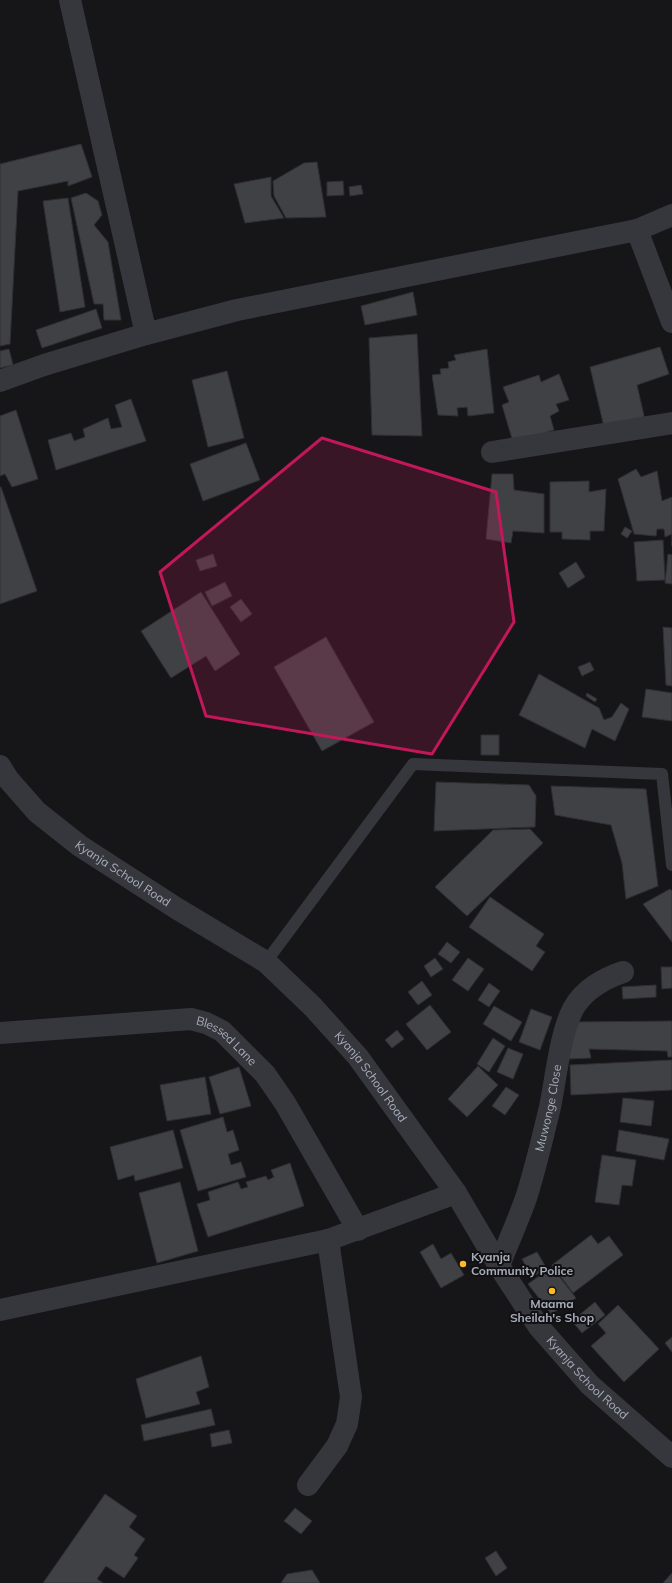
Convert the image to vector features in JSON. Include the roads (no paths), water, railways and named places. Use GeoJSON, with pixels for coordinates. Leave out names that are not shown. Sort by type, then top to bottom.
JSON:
{"type":"FeatureCollection","features":[{"type":"Feature","properties":{"kind":"street"},"geometry":{"type":"LineString","coordinates":[[70,0],[146,334]]}},
{"type":"Feature","properties":{"kind":"street"},"geometry":{"type":"LineString","coordinates":[[0,381],[44,365],[146,334],[237,310],[637,230],[672,215]]}},
{"type":"Feature","properties":{"kind":"street"},"geometry":{"type":"LineString","coordinates":[[637,230],[672,322]]}},
{"type":"Feature","properties":{"kind":"street"},"geometry":{"type":"LineString","coordinates":[[492,452],[672,423]]}},
{"type":"Feature","properties":{"kind":"street","name":"Kyanja School Road"},"geometry":{"type":"LineString","coordinates":[[0,766],[8,779],[37,812],[80,846],[176,908],[266,962],[313,1007],[358,1057],[456,1193],[499,1266],[539,1327],[590,1385],[672,1457]]}},
{"type":"Feature","properties":{"kind":"street","name":"Muwonge Close"},"geometry":{"type":"LineString","coordinates":[[499,1266],[526,1196],[538,1156],[550,1106],[565,1030],[573,1009],[590,988],[604,979],[623,972]]}},
{"type":"Feature","properties":{"kind":"street","name":"Blessed Lane"},"geometry":{"type":"LineString","coordinates":[[0,1033],[191,1019],[206,1023],[222,1031],[264,1074],[285,1103],[358,1230]]}},
{"type":"Feature","properties":{"kind":"street"},"geometry":{"type":"LineString","coordinates":[[0,1310],[328,1240],[456,1193]]}},
{"type":"Feature","properties":{"kind":"street"},"geometry":{"type":"LineString","coordinates":[[308,1485],[337,1446],[347,1424],[351,1398],[328,1240]]}},
{"type":"Feature","properties":{"kind":"lane"},"geometry":{"type":"LineString","coordinates":[[266,962],[413,764],[662,774],[672,865]]}},
{"type":"Feature","properties":{"kind":"place","name":"Kyanja Community Police"},"geometry":{"type":"Point","coordinates":[463,1264]}},
{"type":"Feature","properties":{"kind":"place","name":"Maama Sheilah's Shop"},"geometry":{"type":"Point","coordinates":[552,1291]}}]}
